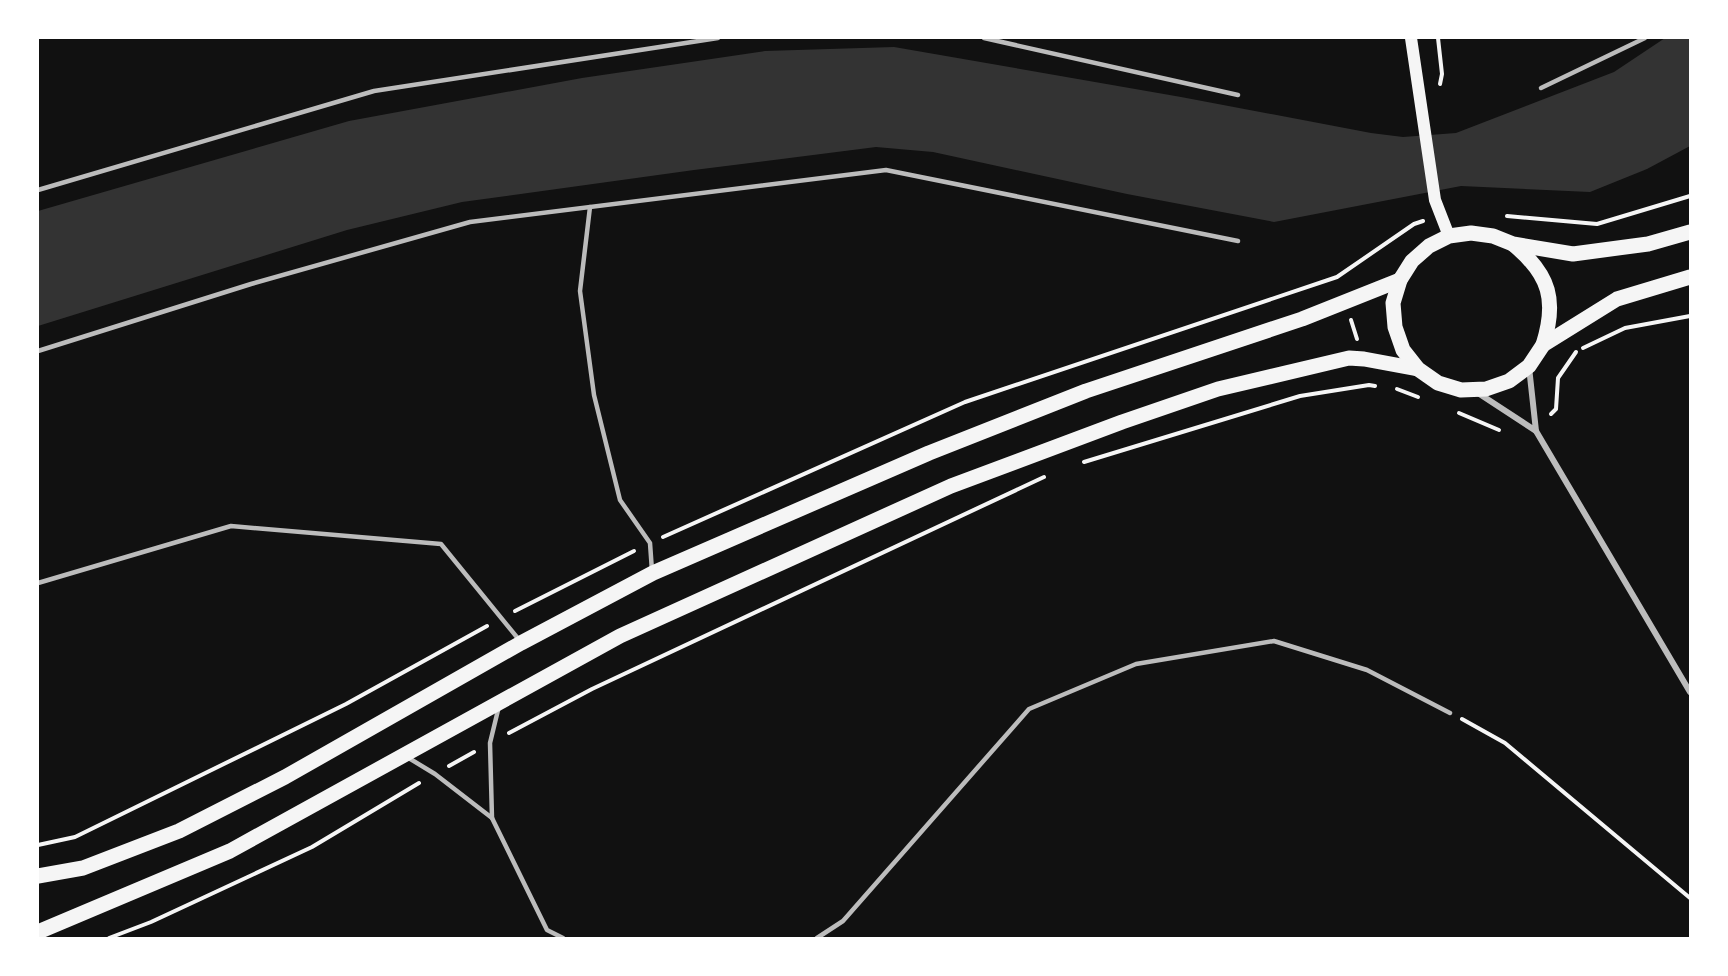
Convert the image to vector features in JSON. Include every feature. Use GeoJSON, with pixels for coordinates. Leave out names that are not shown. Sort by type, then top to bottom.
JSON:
{"type":"FeatureCollection","features":[{"type":"Feature","properties":{"kind":"main road"},"geometry":{"type":"LineString","coordinates":[[1411,38],[1434,200],[1449,236]]}},
{"type":"Feature","properties":{"kind":"main road"},"geometry":{"type":"LineString","coordinates":[[1513,244],[1530,259],[1543,278],[1550,301],[1550,324],[1543,345],[1529,366],[1509,381],[1475,391],[1461,390],[1438,383],[1418,369],[1403,350],[1395,327],[1393,303],[1400,280],[1412,261],[1429,246],[1449,236],[1471,233],[1493,236],[1513,244],[1573,254],[1648,244],[1690,232]]}},
{"type":"Feature","properties":{"kind":"main road"},"geometry":{"type":"LineString","coordinates":[[1543,345],[1617,298],[1690,277]]}},
{"type":"Feature","properties":{"kind":"main road"},"geometry":{"type":"LineString","coordinates":[[38,876],[83,868],[179,831],[285,777],[521,643],[653,573],[939,449],[1086,392],[1302,319],[1400,280]]}},
{"type":"Feature","properties":{"kind":"main road"},"geometry":{"type":"LineString","coordinates":[[38,932],[230,851],[620,636],[951,486],[1218,389],[1349,358],[1418,369]]}},
{"type":"Feature","properties":{"kind":"street"},"geometry":{"type":"LineString","coordinates":[[1529,366],[1536,431],[1690,692]]}},
{"type":"Feature","properties":{"kind":"street"},"geometry":{"type":"LineString","coordinates":[[1475,391],[1536,431]]}},
{"type":"Feature","properties":{"kind":"lane"},"geometry":{"type":"LineString","coordinates":[[38,190],[374,91],[718,38]]}},
{"type":"Feature","properties":{"kind":"lane"},"geometry":{"type":"LineString","coordinates":[[984,38],[1238,95]]}},
{"type":"Feature","properties":{"kind":"lane"},"geometry":{"type":"LineString","coordinates":[[1541,88],[1645,38]]}},
{"type":"Feature","properties":{"kind":"lane"},"geometry":{"type":"LineString","coordinates":[[38,351],[251,284],[470,222],[886,171],[1238,241]]}},
{"type":"Feature","properties":{"kind":"lane"},"geometry":{"type":"LineString","coordinates":[[590,207],[580,291],[594,395],[620,500],[650,543],[653,573]]}},
{"type":"Feature","properties":{"kind":"lane"},"geometry":{"type":"LineString","coordinates":[[38,583],[231,526],[441,544],[521,643]]}},
{"type":"Feature","properties":{"kind":"lane"},"geometry":{"type":"LineString","coordinates":[[817,939],[843,921],[1029,709],[1136,664],[1274,641],[1367,670],[1450,712]]}},
{"type":"Feature","properties":{"kind":"lane"},"geometry":{"type":"LineString","coordinates":[[501,700],[490,743],[492,818],[547,930],[563,939]]}},
{"type":"Feature","properties":{"kind":"lane"},"geometry":{"type":"LineString","coordinates":[[403,755],[435,774],[492,818]]}},
{"type":"Feature","properties":{"kind":"path"},"geometry":{"type":"LineString","coordinates":[[1438,38],[1442,74]]}},
{"type":"Feature","properties":{"kind":"path"},"geometry":{"type":"LineString","coordinates":[[1337,277],[1364,359],[1369,385]]}},
{"type":"Feature","properties":{"kind":"path"},"geometry":{"type":"LineString","coordinates":[[1454,411],[1510,435],[1536,431],[1556,409],[1558,378],[1576,351],[1625,328],[1690,316]]}},
{"type":"Feature","properties":{"kind":"path"},"geometry":{"type":"LineString","coordinates":[[1083,462],[1300,396],[1369,385],[1380,386]]}},
{"type":"Feature","properties":{"kind":"path"},"geometry":{"type":"LineString","coordinates":[[1392,387],[1423,399]]}},
{"type":"Feature","properties":{"kind":"path"},"geometry":{"type":"LineString","coordinates":[[109,939],[151,922],[312,847],[435,774],[592,688],[1050,474]]}},
{"type":"Feature","properties":{"kind":"path"},"geometry":{"type":"LineString","coordinates":[[1450,712],[1505,743],[1690,898]]}},
{"type":"Feature","properties":{"kind":"shaded area"},"geometry":{"type":"Polygon","coordinates":[[[1665,38],[1690,38],[1690,146],[1647,169],[1590,192],[1461,186],[1274,222],[1127,194],[933,152],[876,147],[462,202],[347,230],[38,326],[38,211],[349,121],[582,78],[765,51],[894,47],[1403,137],[1456,133],[1614,72],[1665,38]]]}}]}
